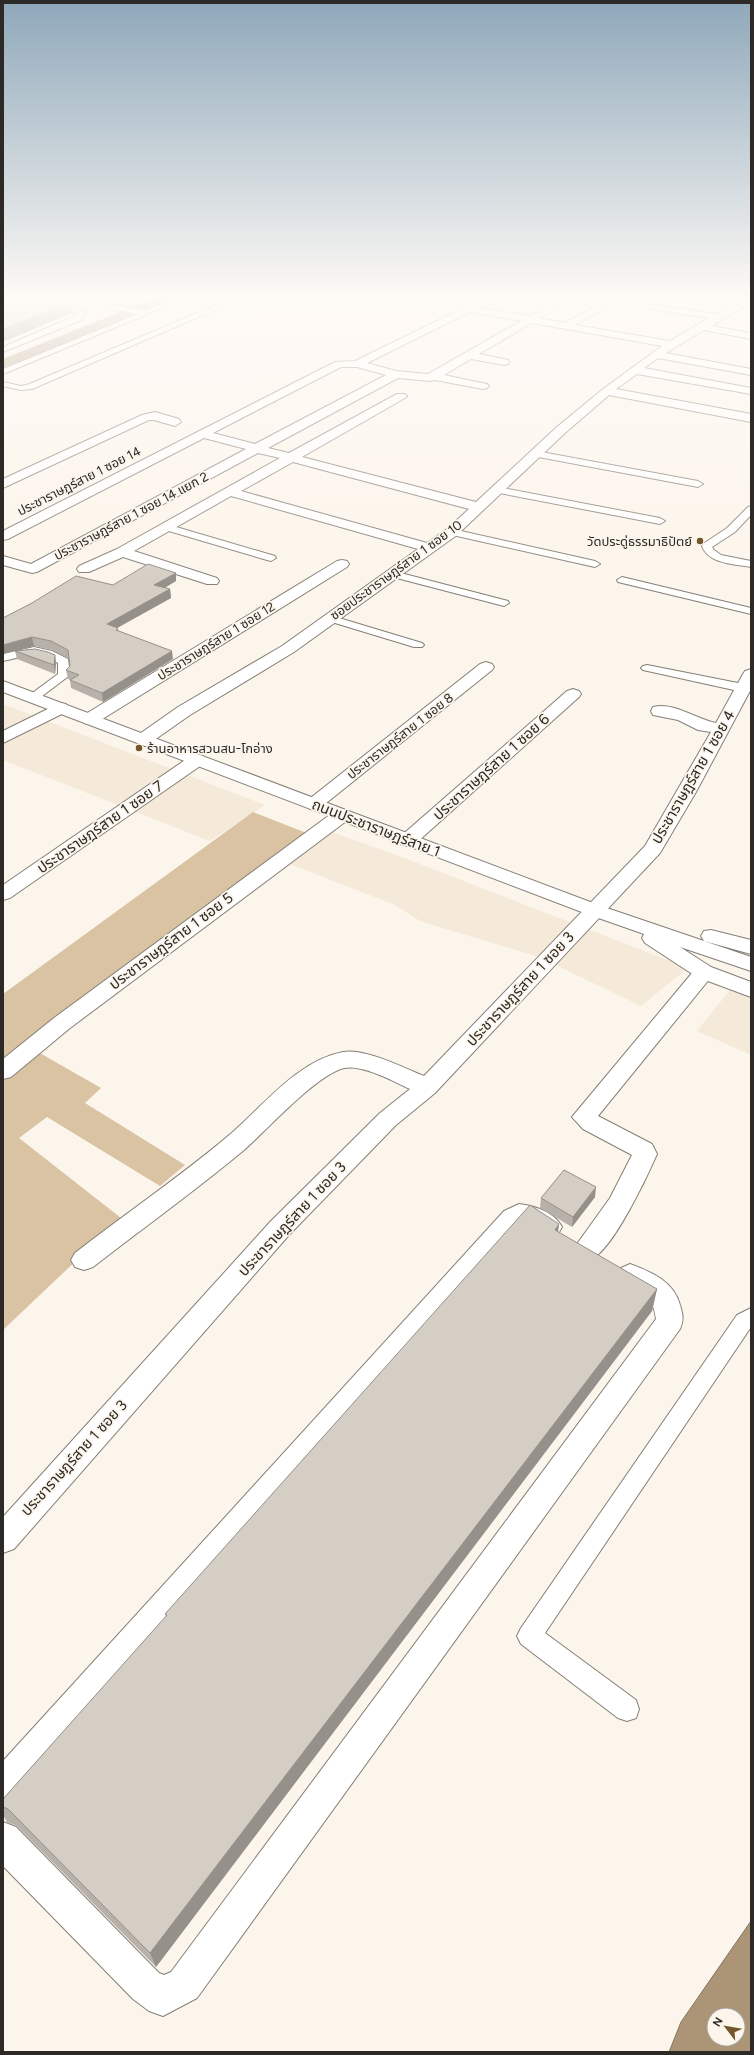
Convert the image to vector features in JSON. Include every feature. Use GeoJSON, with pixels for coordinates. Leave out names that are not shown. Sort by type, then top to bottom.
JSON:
{"type":"FeatureCollection","features":[{"type":"Feature","properties":{"kind":"street","name":"ประชาราษฎร์สาย 1 ซอย 14"},"geometry":{"type":"LineString","coordinates":[[3,536],[284,392]]}},
{"type":"Feature","properties":{"kind":"street","name":"ประชาราษฎร์สาย 1 ซอย 14 แยก 2"},"geometry":{"type":"LineString","coordinates":[[3,560],[32,569],[363,392]]}},
{"type":"Feature","properties":{"kind":"street","name":"ซอยประชาราษฎร์สาย 1 ซอย 10"},"geometry":{"type":"LineString","coordinates":[[144,739],[184,711],[288,649],[329,618],[452,532],[536,454],[607,392]]}},
{"type":"Feature","properties":{"kind":"street"},"geometry":{"type":"LineString","coordinates":[[613,392],[751,418]]}},
{"type":"Feature","properties":{"kind":"street"},"geometry":{"type":"LineString","coordinates":[[84,569],[122,552],[401,396]]}},
{"type":"Feature","properties":{"kind":"street"},"geometry":{"type":"LineString","coordinates":[[3,484],[146,417],[155,416],[175,422]]}},
{"type":"Feature","properties":{"kind":"street"},"geometry":{"type":"LineString","coordinates":[[202,434],[479,507]]}},
{"type":"Feature","properties":{"kind":"street"},"geometry":{"type":"LineString","coordinates":[[231,492],[429,548]]}},
{"type":"Feature","properties":{"kind":"street"},"geometry":{"type":"LineString","coordinates":[[122,552],[212,581]]}},
{"type":"Feature","properties":{"kind":"street","name":"ประชาราษฎร์สาย 1 ซอย 12"},"geometry":{"type":"LineString","coordinates":[[90,719],[342,564]]}},
{"type":"Feature","properties":{"kind":"street","name":"ประชาราษฎร์สาย 1 ซอย 8"},"geometry":{"type":"LineString","coordinates":[[314,804],[486,668]]}},
{"type":"Feature","properties":{"kind":"street","name":"ประชาราษฎร์สาย 1 ซอย 4"},"geometry":{"type":"LineString","coordinates":[[594,910],[653,849],[687,792],[747,681]]}},
{"type":"Feature","properties":{"kind":"street","name":"ถนนประชาราษฎร์สาย 1"},"geometry":{"type":"LineString","coordinates":[[3,686],[594,910],[751,964]]}},
{"type":"Feature","properties":{"kind":"street","name":"ประชาราษฎร์สาย 1 ซอย 6"},"geometry":{"type":"LineString","coordinates":[[408,840],[573,694]]}},
{"type":"Feature","properties":{"kind":"street"},"geometry":{"type":"LineString","coordinates":[[3,738],[60,708]]}},
{"type":"Feature","properties":{"kind":"street"},"geometry":{"type":"LineString","coordinates":[[659,711],[683,716],[704,726],[721,729]]}},
{"type":"Feature","properties":{"kind":"street","name":"ประชาราษฎร์สาย 1 ซอย 7"},"geometry":{"type":"LineString","coordinates":[[3,894],[197,760]]}},
{"type":"Feature","properties":{"kind":"street","name":"ประชาราษฎร์สาย 1 ซอย 5"},"geometry":{"type":"LineString","coordinates":[[3,1071],[62,1023],[342,815]]}},
{"type":"Feature","properties":{"kind":"street","name":"ประชาราษฎร์สาย 1 ซอย 3"},"geometry":{"type":"LineString","coordinates":[[3,1539],[280,1228],[388,1119],[427,1087],[594,910]]}},
{"type":"Feature","properties":{"kind":"street"},"geometry":{"type":"LineString","coordinates":[[636,925],[668,928],[716,937],[751,947]]}},
{"type":"Feature","properties":{"kind":"street"},"geometry":{"type":"LineString","coordinates":[[636,925],[662,946],[704,972],[751,990]]}},
{"type":"Feature","properties":{"kind":"street"},"geometry":{"type":"LineString","coordinates":[[585,1251],[599,1236],[626,1194],[645,1154],[643,1150],[591,1123],[584,1117],[657,1031],[704,972]]}},
{"type":"Feature","properties":{"kind":"street"},"geometry":{"type":"LineString","coordinates":[[84,1260],[235,1143],[320,1069],[344,1060],[362,1062],[427,1087]]}},
{"type":"Feature","properties":{"kind":"street"},"geometry":{"type":"LineString","coordinates":[[3,1788],[513,1218],[519,1214],[530,1215],[585,1251],[660,1291],[669,1304],[670,1321],[184,1985],[163,1997],[146,1986],[3,1840]]}},
{"type":"Feature","properties":{"kind":"lane"},"geometry":{"type":"LineString","coordinates":[[536,454],[698,484]]}},
{"type":"Feature","properties":{"kind":"lane"},"geometry":{"type":"LineString","coordinates":[[497,490],[660,521]]}},
{"type":"Feature","properties":{"kind":"lane"},"geometry":{"type":"LineString","coordinates":[[751,509],[746,520],[707,546],[709,552],[718,557],[751,564]]}},
{"type":"Feature","properties":{"kind":"lane"},"geometry":{"type":"LineString","coordinates":[[166,527],[271,558]]}},
{"type":"Feature","properties":{"kind":"lane"},"geometry":{"type":"LineString","coordinates":[[452,532],[595,564]]}},
{"type":"Feature","properties":{"kind":"lane"},"geometry":{"type":"LineString","coordinates":[[393,574],[504,603]]}},
{"type":"Feature","properties":{"kind":"lane"},"geometry":{"type":"LineString","coordinates":[[622,580],[751,611]]}},
{"type":"Feature","properties":{"kind":"lane"},"geometry":{"type":"LineString","coordinates":[[329,618],[418,645]]}},
{"type":"Feature","properties":{"kind":"lane"},"geometry":{"type":"LineString","coordinates":[[3,658],[22,651],[36,650],[48,653],[64,661],[64,675],[33,697]]}},
{"type":"Feature","properties":{"kind":"lane"},"geometry":{"type":"LineString","coordinates":[[647,668],[747,681]]}},
{"type":"Feature","properties":{"kind":"lane"},"geometry":{"type":"LineString","coordinates":[[627,1709],[529,1636],[744,1321],[751,1316]]}},
{"type":"Feature","properties":{"kind":"shaded area"},"geometry":{"type":"Polygon","coordinates":[[[3,704],[265,805],[210,841],[3,760],[3,704]]]}},
{"type":"Feature","properties":{"kind":"shaded area"},"geometry":{"type":"Polygon","coordinates":[[[253,812],[322,839],[38,1052],[101,1088],[85,1103],[185,1165],[160,1186],[47,1117],[19,1138],[121,1218],[3,1330],[3,994],[253,812]]]}},
{"type":"Feature","properties":{"kind":"shaded area"},"geometry":{"type":"Polygon","coordinates":[[[332,832],[407,859],[688,968],[641,1006],[539,957],[420,921],[395,905],[290,864],[332,832]]]}},
{"type":"Feature","properties":{"kind":"shaded area"},"geometry":{"type":"Polygon","coordinates":[[[730,990],[751,997],[751,1055],[697,1031],[730,990]]]}},
{"type":"Feature","properties":{"kind":"shaded area"},"geometry":{"type":"Polygon","coordinates":[[[751,1921],[751,2052],[669,2052],[681,2022],[751,1921]]]}},
{"type":"Feature","properties":{"kind":"building"},"geometry":{"type":"Polygon","coordinates":[[[148,564],[176,573],[154,585],[170,589],[107,624],[118,628],[116,630],[172,651],[102,693],[70,680],[79,675],[66,670],[70,666],[68,650],[51,641],[32,637],[3,645],[3,618],[32,603],[76,576],[113,585],[148,564]]]}},
{"type":"Feature","properties":{"kind":"building"},"geometry":{"type":"Polygon","coordinates":[[[35,649],[55,655],[54,665],[15,651],[35,649]]]}},
{"type":"Feature","properties":{"kind":"building"},"geometry":{"type":"Polygon","coordinates":[[[564,1170],[596,1187],[573,1217],[541,1198],[564,1170]]]}},
{"type":"Feature","properties":{"kind":"building"},"geometry":{"type":"Polygon","coordinates":[[[530,1205],[559,1224],[555,1230],[657,1289],[150,1953],[8,1809],[3,1807],[3,1799],[167,1615],[165,1614],[530,1205]]]}},
{"type":"Feature","properties":{"kind":"place","name":"วัดประดู่ธรรมาธิปัตย์"},"geometry":{"type":"Point","coordinates":[700,541]}},
{"type":"Feature","properties":{"kind":"place","name":"ร้านอาหารสวนสน-โกอ่าง"},"geometry":{"type":"Point","coordinates":[139,748]}}]}
